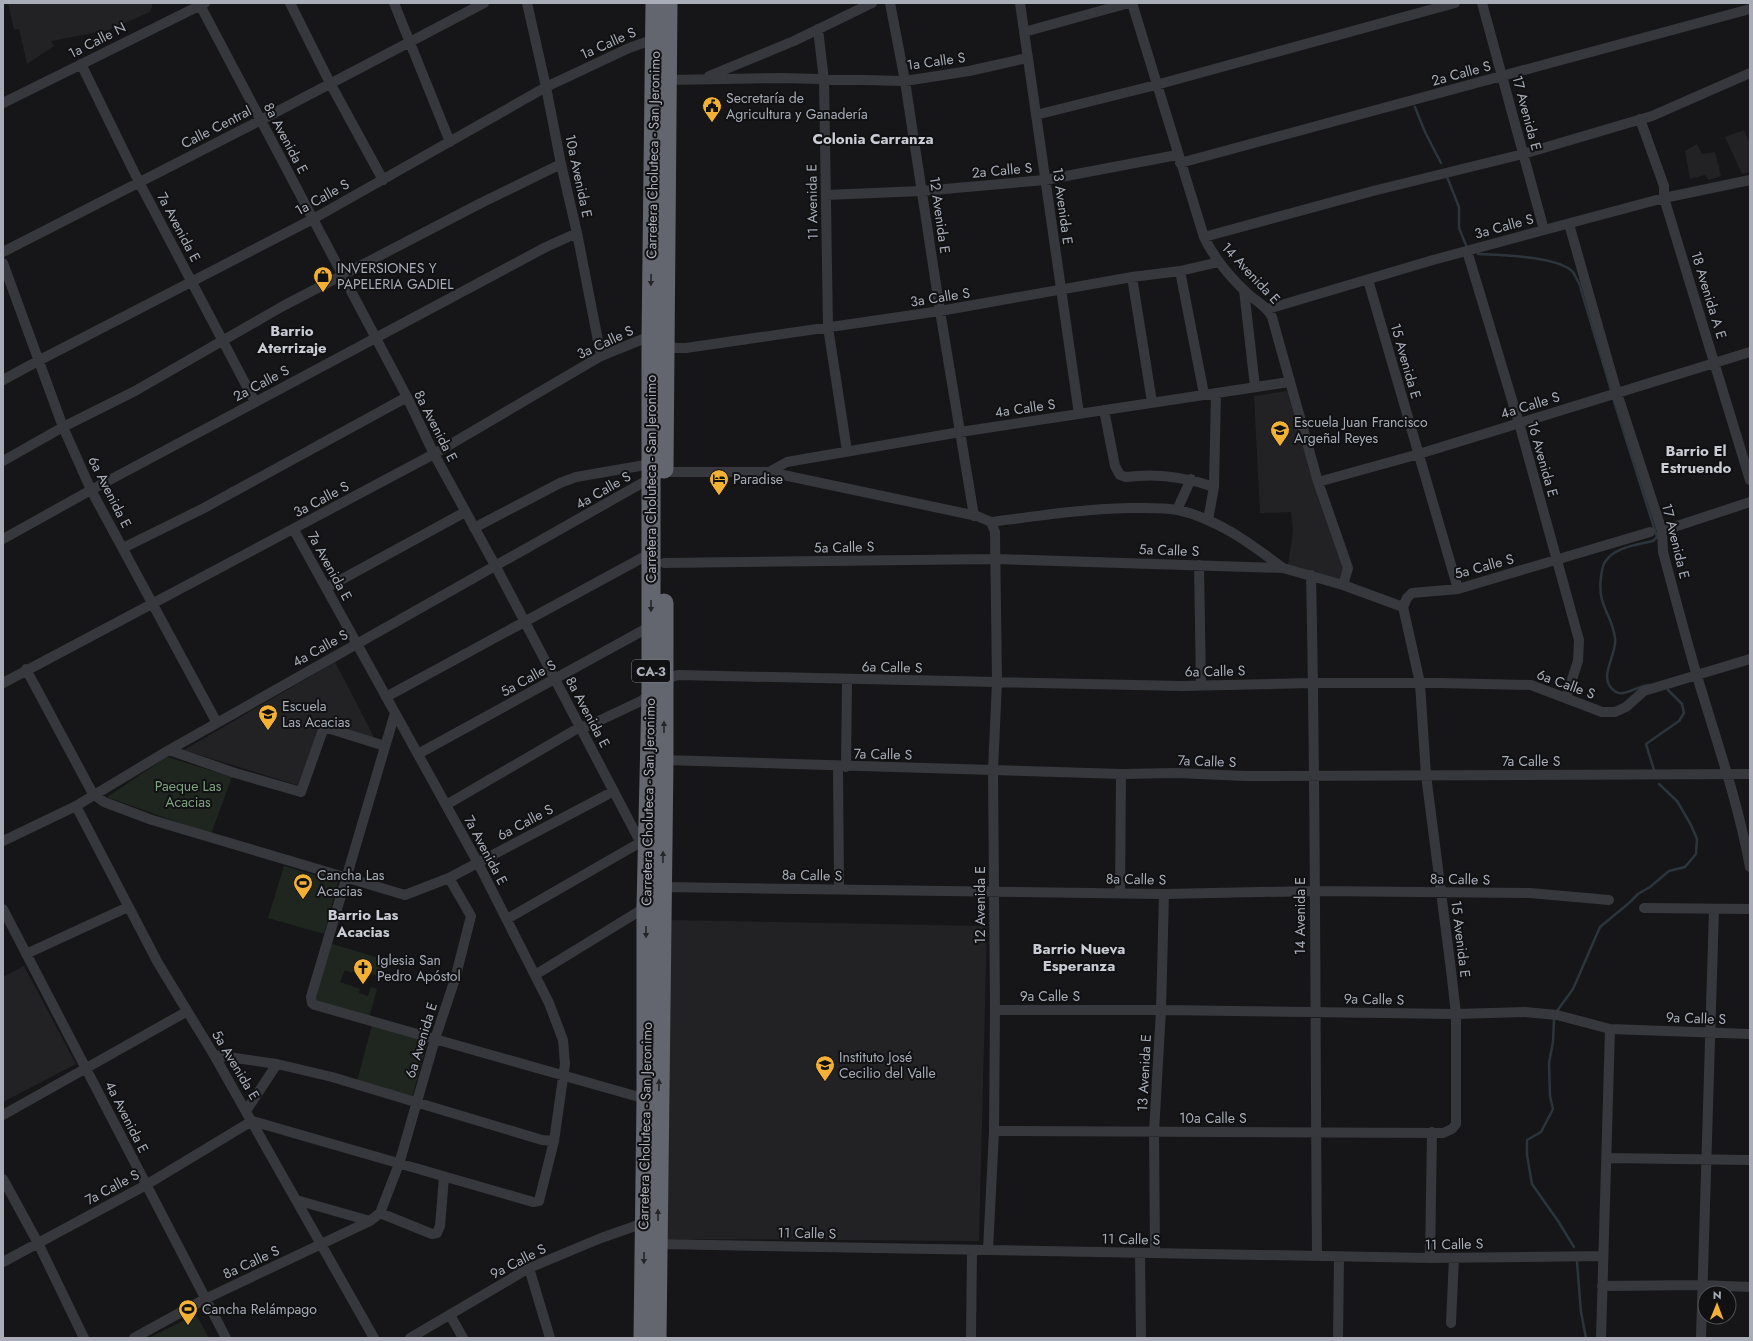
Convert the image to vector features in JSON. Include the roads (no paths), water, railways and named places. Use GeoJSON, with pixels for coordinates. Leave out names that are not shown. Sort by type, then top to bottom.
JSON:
{"type":"FeatureCollection","features":[{"type":"Feature","properties":{"kind":"highway","name":"Carretera Choluteca - San Jeronimo"},"geometry":{"type":"LineString","coordinates":[[655,3],[658,341]]}},
{"type":"Feature","properties":{"kind":"highway","name":"Carretera Choluteca - San Jeronimo"},"geometry":{"type":"LineString","coordinates":[[657,1338],[664,760],[660,687],[655,472],[658,341],[668,80],[668,3]]}},
{"type":"Feature","properties":{"kind":"highway","name":"Carretera Choluteca - San Jeronimo"},"geometry":{"type":"LineString","coordinates":[[643,1338],[646,1099],[646,908],[644,851],[660,687],[651,626],[658,558]]}},
{"type":"Feature","properties":{"kind":"street"},"geometry":{"type":"LineString","coordinates":[[290,3],[330,83],[383,180]]}},
{"type":"Feature","properties":{"kind":"street"},"geometry":{"type":"LineString","coordinates":[[394,3],[408,42],[450,142]]}},
{"type":"Feature","properties":{"kind":"street","name":"Calle Central"},"geometry":{"type":"LineString","coordinates":[[3,252],[261,120],[484,3]]}},
{"type":"Feature","properties":{"kind":"street","name":"10a Avenida E"},"geometry":{"type":"LineString","coordinates":[[527,3],[577,233],[601,356]]}},
{"type":"Feature","properties":{"kind":"street"},"geometry":{"type":"LineString","coordinates":[[704,79],[818,29],[872,3]]}},
{"type":"Feature","properties":{"kind":"street","name":"12 Avenida E"},"geometry":{"type":"LineString","coordinates":[[890,3],[905,81],[940,311],[974,516]]}},
{"type":"Feature","properties":{"kind":"street","name":"13 Avenida E"},"geometry":{"type":"LineString","coordinates":[[1020,3],[1079,414]]}},
{"type":"Feature","properties":{"kind":"street"},"geometry":{"type":"LineString","coordinates":[[1024,32],[1131,3]]}},
{"type":"Feature","properties":{"kind":"street","name":"14 Avenida E"},"geometry":{"type":"LineString","coordinates":[[1131,3],[1204,237],[1219,262],[1244,290],[1257,302],[1268,309],[1272,317],[1318,482],[1348,568],[1343,585]]}},
{"type":"Feature","properties":{"kind":"street"},"geometry":{"type":"LineString","coordinates":[[1036,115],[1156,85],[1455,3]]}},
{"type":"Feature","properties":{"kind":"street","name":"17 Avenida E"},"geometry":{"type":"LineString","coordinates":[[1482,3],[1544,230]]}},
{"type":"Feature","properties":{"kind":"street","name":"1a Calle N"},"geometry":{"type":"LineString","coordinates":[[3,103],[202,4]]}},
{"type":"Feature","properties":{"kind":"street","name":"8a Avenida E"},"geometry":{"type":"LineString","coordinates":[[202,4],[261,120],[407,397],[434,454],[496,567],[644,851]]}},
{"type":"Feature","properties":{"kind":"street","name":"2a Calle S"},"geometry":{"type":"LineString","coordinates":[[826,195],[922,191],[1045,180],[1179,159],[1502,76],[1750,9]]}},
{"type":"Feature","properties":{"kind":"street","name":"11 Avenida E"},"geometry":{"type":"LineString","coordinates":[[818,29],[824,80],[828,327],[847,451]]}},
{"type":"Feature","properties":{"kind":"street","name":"1a Calle S"},"geometry":{"type":"LineString","coordinates":[[3,380],[313,219],[546,87],[629,48],[655,39]]}},
{"type":"Feature","properties":{"kind":"street","name":"1a Calle S"},"geometry":{"type":"LineString","coordinates":[[668,80],[779,78],[905,81],[969,71],[1027,58]]}},
{"type":"Feature","properties":{"kind":"street","name":"7a Avenida E"},"geometry":{"type":"LineString","coordinates":[[81,64],[139,182],[255,402]]}},
{"type":"Feature","properties":{"kind":"street"},"geometry":{"type":"LineString","coordinates":[[1204,237],[1373,190],[1523,154],[1652,116],[1750,73]]}},
{"type":"Feature","properties":{"kind":"street","name":"18 Avenida A E"},"geometry":{"type":"LineString","coordinates":[[1640,119],[1664,186],[1664,198],[1750,480]]}},
{"type":"Feature","properties":{"kind":"street"},"geometry":{"type":"LineString","coordinates":[[3,461],[63,427],[135,391],[223,339],[481,203],[561,164]]}},
{"type":"Feature","properties":{"kind":"street","name":"3a Calle S"},"geometry":{"type":"LineString","coordinates":[[1268,309],[1544,230],[1664,198],[1750,180]]}},
{"type":"Feature","properties":{"kind":"street","name":"17 Avenida E"},"geometry":{"type":"LineString","coordinates":[[1569,224],[1617,393],[1662,532],[1663,552],[1727,774],[1746,843],[1750,867]]}},
{"type":"Feature","properties":{"kind":"street","name":"2a Calle S"},"geometry":{"type":"LineString","coordinates":[[3,539],[255,402],[577,233]]}},
{"type":"Feature","properties":{"kind":"street","name":"16 Avenida E"},"geometry":{"type":"LineString","coordinates":[[1467,251],[1519,423],[1579,640],[1578,661],[1566,698]]}},
{"type":"Feature","properties":{"kind":"street","name":"3a Calle S"},"geometry":{"type":"LineString","coordinates":[[3,683],[26,669],[294,530],[434,454],[601,356],[634,341],[658,341],[676,348],[686,348],[940,311],[1180,271],[1219,262]]}},
{"type":"Feature","properties":{"kind":"street","name":"6a Avenida E"},"geometry":{"type":"LineString","coordinates":[[3,263],[63,427],[91,490],[217,722]]}},
{"type":"Feature","properties":{"kind":"street"},"geometry":{"type":"LineString","coordinates":[[1180,271],[1204,394]]}},
{"type":"Feature","properties":{"kind":"street"},"geometry":{"type":"LineString","coordinates":[[1132,278],[1152,402]]}},
{"type":"Feature","properties":{"kind":"street","name":"15 Avenida E"},"geometry":{"type":"LineString","coordinates":[[1368,280],[1458,589]]}},
{"type":"Feature","properties":{"kind":"street"},"geometry":{"type":"LineString","coordinates":[[1244,290],[1255,387]]}},
{"type":"Feature","properties":{"kind":"street","name":"4a Calle S"},"geometry":{"type":"LineString","coordinates":[[1318,482],[1419,454],[1750,352]]}},
{"type":"Feature","properties":{"kind":"street","name":"4a Calle S"},"geometry":{"type":"LineString","coordinates":[[769,472],[787,462],[847,451],[1152,402],[1289,382]]}},
{"type":"Feature","properties":{"kind":"street"},"geometry":{"type":"LineString","coordinates":[[1208,520],[1214,487],[1216,393]]}},
{"type":"Feature","properties":{"kind":"street"},"geometry":{"type":"LineString","coordinates":[[123,548],[204,508],[407,397]]}},
{"type":"Feature","properties":{"kind":"street"},"geometry":{"type":"LineString","coordinates":[[1104,410],[1115,466],[1120,474],[1126,477],[1177,477],[1191,479],[1214,487]]}},
{"type":"Feature","properties":{"kind":"street"},"geometry":{"type":"LineString","coordinates":[[474,528],[560,483],[576,477],[655,472]]}},
{"type":"Feature","properties":{"kind":"street","name":"4a Calle S"},"geometry":{"type":"LineString","coordinates":[[3,841],[76,806],[217,722],[496,567],[655,472],[769,472],[974,516],[991,522]]}},
{"type":"Feature","properties":{"kind":"street"},"geometry":{"type":"LineString","coordinates":[[1177,510],[1191,479]]}},
{"type":"Feature","properties":{"kind":"street"},"geometry":{"type":"LineString","coordinates":[[1662,532],[1750,502]]}},
{"type":"Feature","properties":{"kind":"street"},"geometry":{"type":"LineString","coordinates":[[991,522],[1098,509],[1151,508],[1177,510],[1208,520],[1244,538],[1283,568]]}},
{"type":"Feature","properties":{"kind":"street"},"geometry":{"type":"LineString","coordinates":[[326,588],[465,512]]}},
{"type":"Feature","properties":{"kind":"street","name":"12 Avenida E"},"geometry":{"type":"LineString","coordinates":[[988,1250],[994,1131],[995,1010],[993,770],[997,682],[995,532],[991,522]]}},
{"type":"Feature","properties":{"kind":"street","name":"7a Avenida E"},"geometry":{"type":"LineString","coordinates":[[294,530],[478,863],[549,1003],[563,1040],[565,1064],[562,1076],[554,1141],[539,1201],[533,1202],[444,1177]]}},
{"type":"Feature","properties":{"kind":"street","name":"5a Calle S"},"geometry":{"type":"LineString","coordinates":[[658,558],[996,559],[1283,568],[1343,585],[1403,607],[1407,598],[1412,593],[1458,589],[1650,532]]}},
{"type":"Feature","properties":{"kind":"street"},"geometry":{"type":"LineString","coordinates":[[386,697],[525,622],[658,558]]}},
{"type":"Feature","properties":{"kind":"street"},"geometry":{"type":"LineString","coordinates":[[1199,565],[1201,686]]}},
{"type":"Feature","properties":{"kind":"street","name":"14 Avenida E"},"geometry":{"type":"LineString","coordinates":[[1311,575],[1315,774],[1314,1013],[1317,1256]]}},
{"type":"Feature","properties":{"kind":"street","name":"15 Avenida E"},"geometry":{"type":"LineString","coordinates":[[1403,607],[1420,683],[1426,775],[1456,1014],[1456,1124],[1452,1129],[1443,1133],[1432,1132]]}},
{"type":"Feature","properties":{"kind":"street","name":"5a Calle S"},"geometry":{"type":"LineString","coordinates":[[418,754],[651,626]]}},
{"type":"Feature","properties":{"kind":"street","name":"6a Calle S"},"geometry":{"type":"LineString","coordinates":[[660,687],[678,675],[847,680],[1201,686],[1313,683],[1531,685],[1602,712],[1615,712],[1626,707],[1644,691],[1750,659]]}},
{"type":"Feature","properties":{"kind":"street"},"geometry":{"type":"LineString","coordinates":[[26,669],[94,794],[104,802],[152,820],[347,879]]}},
{"type":"Feature","properties":{"kind":"street"},"geometry":{"type":"LineString","coordinates":[[839,889],[842,767],[847,680]]}},
{"type":"Feature","properties":{"kind":"street"},"geometry":{"type":"LineString","coordinates":[[446,805],[580,727],[588,726],[641,700],[660,687]]}},
{"type":"Feature","properties":{"kind":"street"},"geometry":{"type":"LineString","coordinates":[[395,713],[311,997],[312,1003],[315,1006],[646,1099]]}},
{"type":"Feature","properties":{"kind":"street"},"geometry":{"type":"LineString","coordinates":[[169,750],[235,773],[301,792],[324,727],[385,746]]}},
{"type":"Feature","properties":{"kind":"street","name":"7a Calle S"},"geometry":{"type":"LineString","coordinates":[[664,760],[842,767],[1121,774],[1177,773],[1246,776],[1315,774],[1750,774]]}},
{"type":"Feature","properties":{"kind":"street"},"geometry":{"type":"LineString","coordinates":[[1120,893],[1121,774]]}},
{"type":"Feature","properties":{"kind":"street","name":"6a Calle S"},"geometry":{"type":"LineString","coordinates":[[347,879],[405,895],[449,878],[614,791]]}},
{"type":"Feature","properties":{"kind":"street","name":"5a Avenida E"},"geometry":{"type":"LineString","coordinates":[[76,806],[128,907],[186,1012],[214,1055],[252,1120],[374,1338]]}},
{"type":"Feature","properties":{"kind":"street"},"geometry":{"type":"LineString","coordinates":[[507,919],[644,851]]}},
{"type":"Feature","properties":{"kind":"street","name":"6a Avenida E"},"geometry":{"type":"LineString","coordinates":[[380,1213],[399,1164],[435,1039],[455,979],[472,916],[449,878]]}},
{"type":"Feature","properties":{"kind":"street","name":"8a Calle S"},"geometry":{"type":"LineString","coordinates":[[662,887],[994,893],[1164,894],[1314,891],[1530,893],[1609,900]]}},
{"type":"Feature","properties":{"kind":"street","name":"13 Avenida E"},"geometry":{"type":"LineString","coordinates":[[1155,1253],[1154,1132],[1161,1010],[1164,894]]}},
{"type":"Feature","properties":{"kind":"street"},"geometry":{"type":"LineString","coordinates":[[26,954],[128,907]]}},
{"type":"Feature","properties":{"kind":"street"},"geometry":{"type":"LineString","coordinates":[[535,975],[646,908]]}},
{"type":"Feature","properties":{"kind":"street"},"geometry":{"type":"LineString","coordinates":[[1644,908],[1750,909]]}},
{"type":"Feature","properties":{"kind":"street","name":"4a Avenida E"},"geometry":{"type":"LineString","coordinates":[[3,909],[226,1338]]}},
{"type":"Feature","properties":{"kind":"street"},"geometry":{"type":"LineString","coordinates":[[1701,1285],[1707,1160],[1714,909]]}},
{"type":"Feature","properties":{"kind":"street","name":"9a Calle S"},"geometry":{"type":"LineString","coordinates":[[995,1010],[1161,1010],[1456,1014],[1525,1012],[1557,1015],[1610,1029],[1750,1034]]}},
{"type":"Feature","properties":{"kind":"street"},"geometry":{"type":"LineString","coordinates":[[3,1115],[186,1012]]}},
{"type":"Feature","properties":{"kind":"street"},"geometry":{"type":"LineString","coordinates":[[1600,1338],[1610,1029]]}},
{"type":"Feature","properties":{"kind":"street"},"geometry":{"type":"LineString","coordinates":[[214,1055],[277,1064],[332,1077],[542,1140],[554,1141]]}},
{"type":"Feature","properties":{"kind":"street"},"geometry":{"type":"LineString","coordinates":[[246,1111],[277,1064]]}},
{"type":"Feature","properties":{"kind":"street"},"geometry":{"type":"LineString","coordinates":[[252,1120],[444,1177],[440,1226],[437,1232],[432,1234],[380,1213]]}},
{"type":"Feature","properties":{"kind":"street","name":"7a Calle S"},"geometry":{"type":"LineString","coordinates":[[3,1262],[146,1185],[252,1120]]}},
{"type":"Feature","properties":{"kind":"street","name":"10a Calle S"},"geometry":{"type":"LineString","coordinates":[[994,1131],[1432,1132]]}},
{"type":"Feature","properties":{"kind":"street"},"geometry":{"type":"LineString","coordinates":[[1430,1258],[1432,1132]]}},
{"type":"Feature","properties":{"kind":"street"},"geometry":{"type":"LineString","coordinates":[[1607,1158],[1750,1160]]}},
{"type":"Feature","properties":{"kind":"street"},"geometry":{"type":"LineString","coordinates":[[3,1179],[38,1243],[84,1338]]}},
{"type":"Feature","properties":{"kind":"street"},"geometry":{"type":"LineString","coordinates":[[296,1200],[370,1221]]}},
{"type":"Feature","properties":{"kind":"street","name":"8a Calle S"},"geometry":{"type":"LineString","coordinates":[[134,1338],[205,1299],[370,1221],[380,1213]]}},
{"type":"Feature","properties":{"kind":"street","name":"9a Calle S"},"geometry":{"type":"LineString","coordinates":[[410,1338],[530,1268],[600,1238],[644,1223]]}},
{"type":"Feature","properties":{"kind":"street","name":"11 Calle S"},"geometry":{"type":"LineString","coordinates":[[658,1244],[1339,1257],[1454,1258],[1603,1256]]}},
{"type":"Feature","properties":{"kind":"street"},"geometry":{"type":"LineString","coordinates":[[971,1338],[972,1250]]}},
{"type":"Feature","properties":{"kind":"street"},"geometry":{"type":"LineString","coordinates":[[1140,1253],[1141,1338]]}},
{"type":"Feature","properties":{"kind":"street"},"geometry":{"type":"LineString","coordinates":[[1338,1338],[1339,1257]]}},
{"type":"Feature","properties":{"kind":"street"},"geometry":{"type":"LineString","coordinates":[[1451,1323],[1454,1258]]}},
{"type":"Feature","properties":{"kind":"street"},"geometry":{"type":"LineString","coordinates":[[530,1268],[550,1338]]}},
{"type":"Feature","properties":{"kind":"street"},"geometry":{"type":"LineString","coordinates":[[1602,1286],[1697,1285]]}},
{"type":"Feature","properties":{"kind":"street"},"geometry":{"type":"LineString","coordinates":[[1737,1286],[1750,1287]]}},
{"type":"Feature","properties":{"kind":"street"},"geometry":{"type":"LineString","coordinates":[[450,1315],[463,1338]]}},
{"type":"Feature","properties":{"kind":"street"},"geometry":{"type":"LineString","coordinates":[[1701,1325],[1701,1338]]}},
{"type":"Feature","properties":{"kind":"waterway"},"geometry":{"type":"LineString","coordinates":[[1415,107],[1425,132],[1441,163]]}},
{"type":"Feature","properties":{"kind":"waterway"},"geometry":{"type":"LineString","coordinates":[[1447,177],[1459,207],[1459,228],[1466,245]]}},
{"type":"Feature","properties":{"kind":"waterway"},"geometry":{"type":"LineString","coordinates":[[1478,254],[1528,257],[1555,263],[1566,267],[1573,272],[1579,283],[1611,390]]}},
{"type":"Feature","properties":{"kind":"waterway"},"geometry":{"type":"LineString","coordinates":[[1613,398],[1657,537],[1653,541],[1633,545],[1614,553],[1603,565],[1600,587],[1601,595],[1615,638],[1615,645],[1607,674],[1607,680],[1610,687],[1619,693],[1650,685]]}},
{"type":"Feature","properties":{"kind":"waterway"},"geometry":{"type":"LineString","coordinates":[[1654,770],[1646,744],[1679,721],[1684,713],[1682,704],[1668,690]]}},
{"type":"Feature","properties":{"kind":"waterway"},"geometry":{"type":"LineString","coordinates":[[1557,1011],[1573,989],[1600,927],[1638,894],[1650,887],[1669,871],[1685,867],[1696,854],[1697,839],[1691,825],[1677,801],[1659,784]]}},
{"type":"Feature","properties":{"kind":"waterway"},"geometry":{"type":"LineString","coordinates":[[1554,1020],[1553,1042],[1549,1063],[1550,1096],[1553,1109],[1541,1132],[1527,1140],[1527,1155],[1532,1184],[1574,1247]]}},
{"type":"Feature","properties":{"kind":"waterway"},"geometry":{"type":"LineString","coordinates":[[1577,1262],[1581,1312],[1586,1338]]}},
{"type":"Feature","properties":{"kind":"place","name":"Secretaría de Agricultura y Ganadería"},"geometry":{"type":"Point","coordinates":[712,123]}},
{"type":"Feature","properties":{"kind":"place","name":"INVERSIONES Y PAPELERIA GADIEL"},"geometry":{"type":"Point","coordinates":[323,293]}},
{"type":"Feature","properties":{"kind":"place","name":"Escuela Juan Francisco Argeñal Reyes"},"geometry":{"type":"Point","coordinates":[1280,447]}},
{"type":"Feature","properties":{"kind":"place","name":"Paradise"},"geometry":{"type":"Point","coordinates":[719,496]}},
{"type":"Feature","properties":{"kind":"place","name":"Escuela Las Acacias"},"geometry":{"type":"Point","coordinates":[268,731]}},
{"type":"Feature","properties":{"kind":"place","name":"Cancha Las Acacias"},"geometry":{"type":"Point","coordinates":[303,900]}},
{"type":"Feature","properties":{"kind":"place","name":"Iglesia San Pedro Apóstol"},"geometry":{"type":"Point","coordinates":[363,985]}},
{"type":"Feature","properties":{"kind":"place","name":"Instituto José Cecilio del Valle"},"geometry":{"type":"Point","coordinates":[825,1082]}},
{"type":"Feature","properties":{"kind":"place","name":"Cancha Relámpago"},"geometry":{"type":"Point","coordinates":[188,1326]}},
{"type":"Feature","properties":{"kind":"district","name":"Colonia Carranza"},"geometry":{"type":"Point","coordinates":[873,139]}},
{"type":"Feature","properties":{"kind":"district","name":"Barrio Aterrizaje"},"geometry":{"type":"Point","coordinates":[292,340]}},
{"type":"Feature","properties":{"kind":"district","name":"Barrio El Estruendo"},"geometry":{"type":"Point","coordinates":[1696,460]}},
{"type":"Feature","properties":{"kind":"district","name":"Barrio Las Acacias"},"geometry":{"type":"Point","coordinates":[363,924]}},
{"type":"Feature","properties":{"kind":"district","name":"Barrio Nueva Esperanza"},"geometry":{"type":"Point","coordinates":[1079,958]}},
{"type":"Feature","properties":{"kind":"park label","name":"Paeque Las Acacias"},"geometry":{"type":"Point","coordinates":[188,794]}}]}
